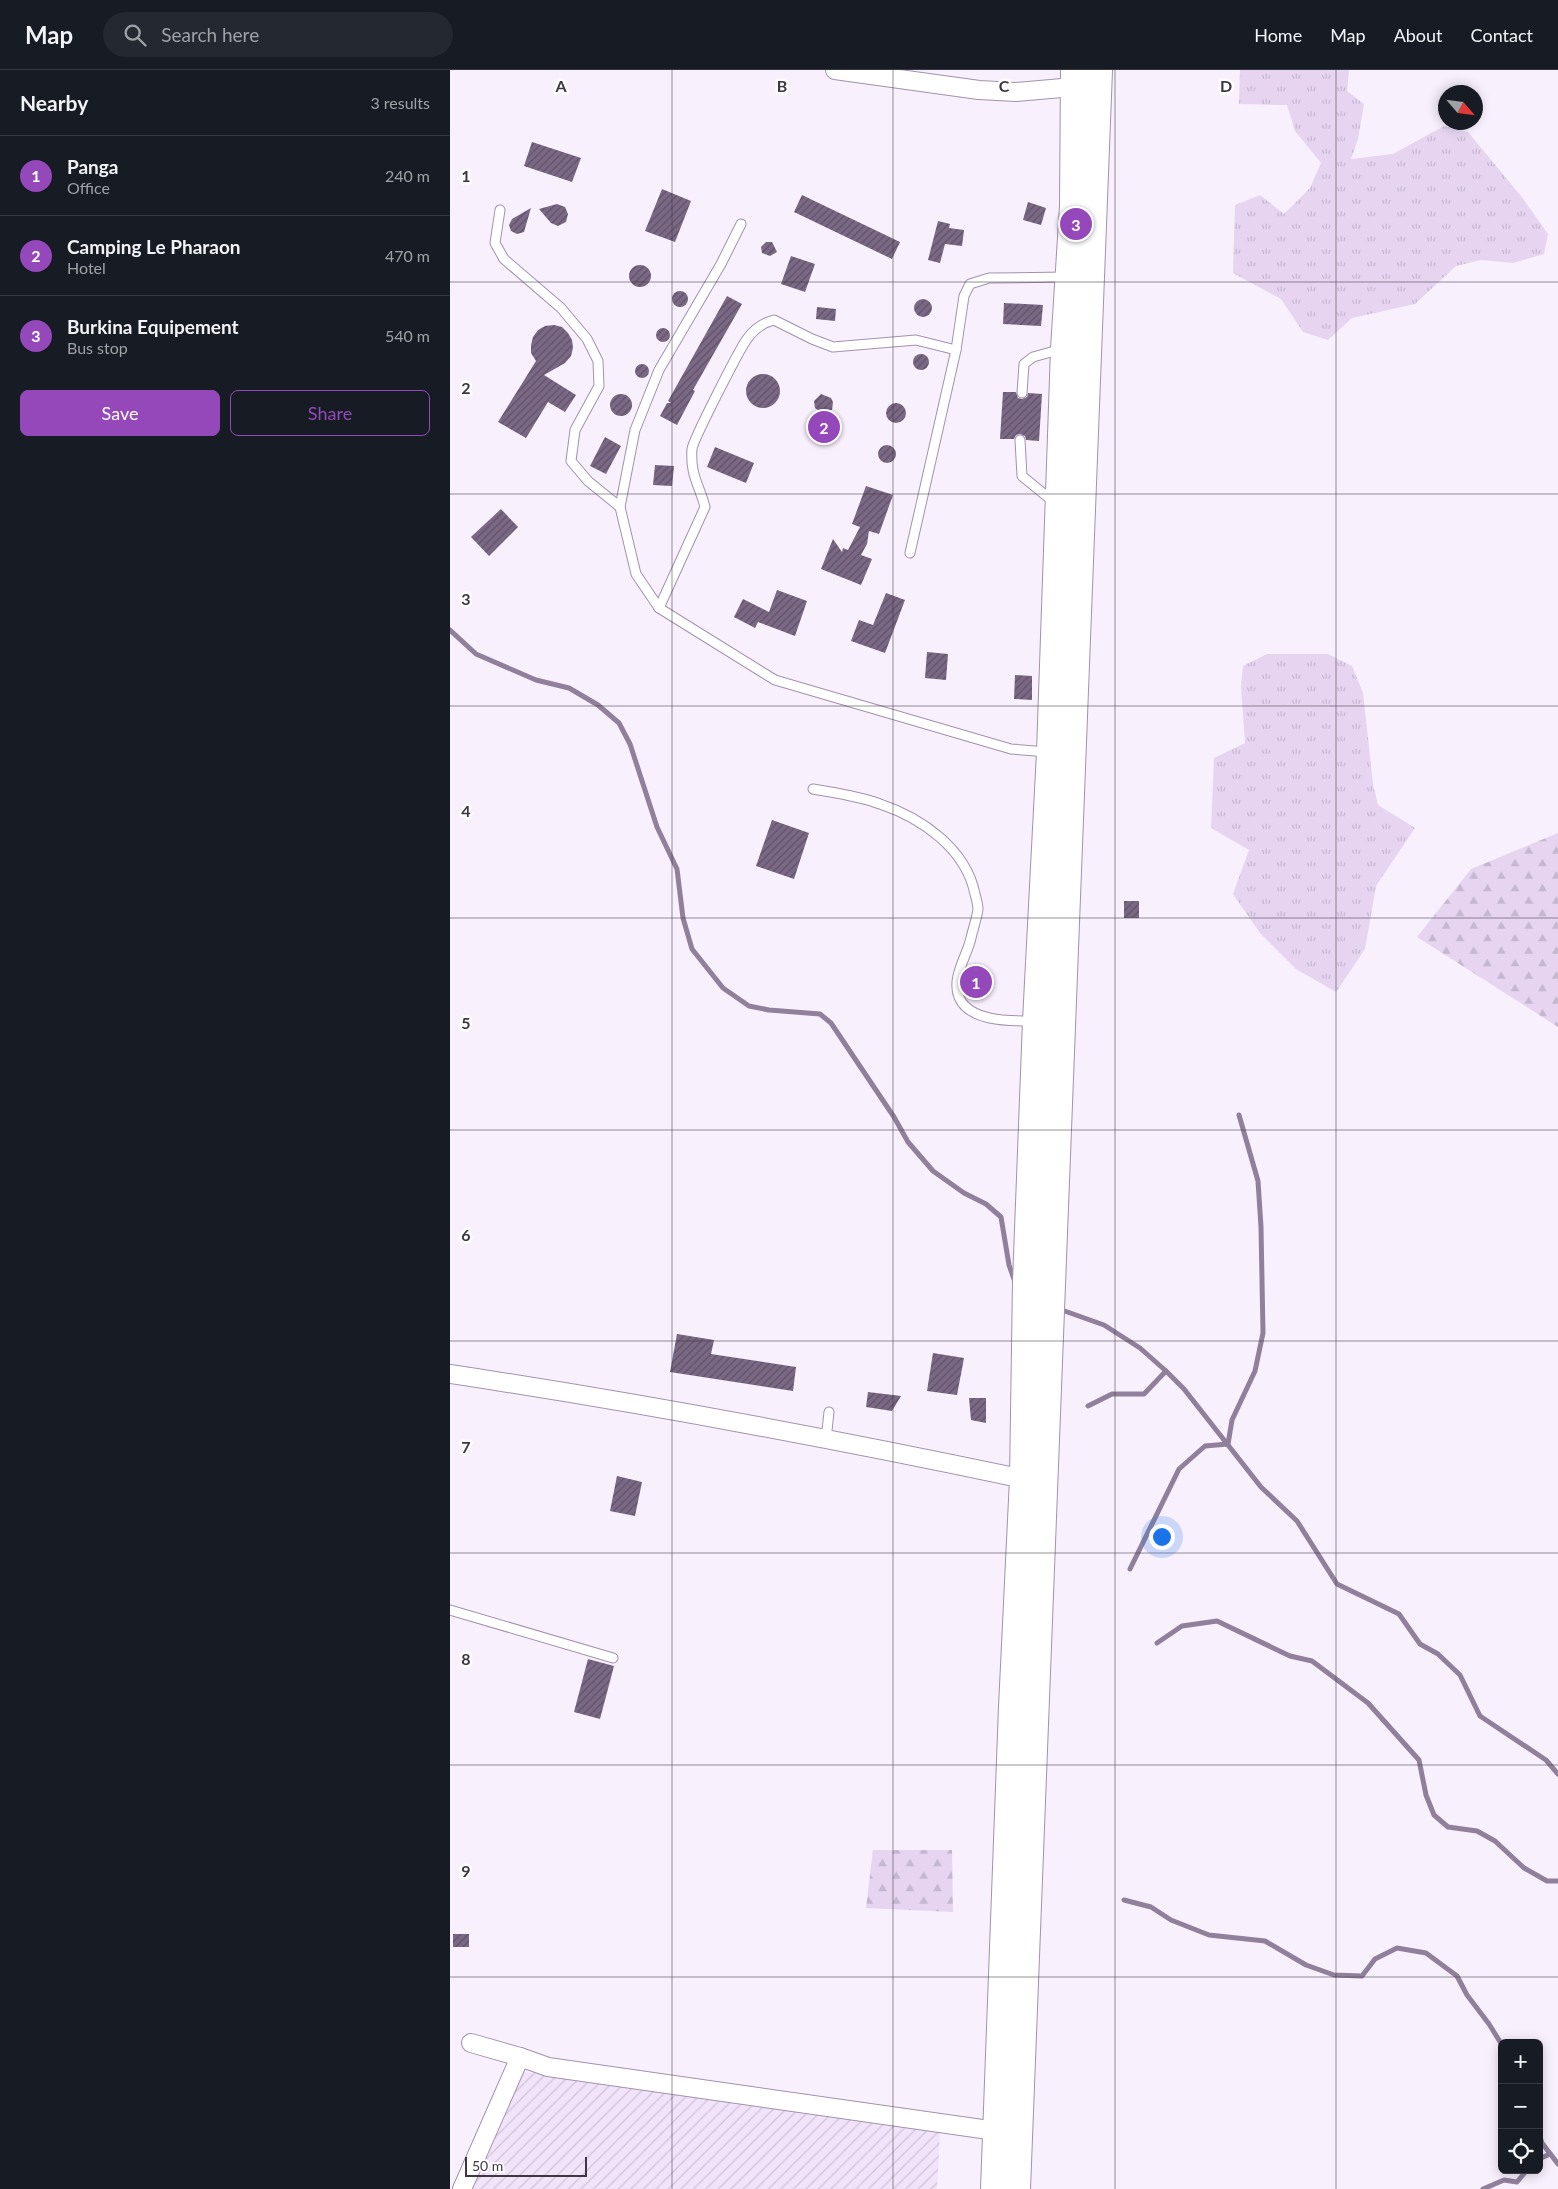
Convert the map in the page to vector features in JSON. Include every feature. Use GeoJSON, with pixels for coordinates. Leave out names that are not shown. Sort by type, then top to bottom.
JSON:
{"type":"FeatureCollection","features":[{"type":"Feature","properties":{"kind":"highway"},"geometry":{"type":"LineString","coordinates":[[995,2189],[1013,1707],[1024,1479],[1027,1282],[1037,1021],[1051,752],[1065,349],[1074,206],[1086,78]]}},
{"type":"Feature","properties":{"kind":"highway"},"geometry":{"type":"LineString","coordinates":[[1016,2189],[1086,78]]}},
{"type":"Feature","properties":{"kind":"street"},"geometry":{"type":"LineString","coordinates":[[835,70],[1007,92],[1086,78]]}},
{"type":"Feature","properties":{"kind":"street"},"geometry":{"type":"LineString","coordinates":[[450,1374],[575,1393],[1024,1479]]}},
{"type":"Feature","properties":{"kind":"street"},"geometry":{"type":"LineString","coordinates":[[471,2043],[548,2067],[996,2130]]}},
{"type":"Feature","properties":{"kind":"street"},"geometry":{"type":"LineString","coordinates":[[462,2189],[520,2057]]}},
{"type":"Feature","properties":{"kind":"lane"},"geometry":{"type":"LineString","coordinates":[[500,210],[495,243],[504,258],[561,308],[587,339],[598,361],[599,386],[575,430],[571,461],[588,481],[620,507]]}},
{"type":"Feature","properties":{"kind":"lane"},"geometry":{"type":"LineString","coordinates":[[742,224],[721,264],[658,370],[635,430],[620,507],[636,574],[660,608],[775,680],[1010,749],[1051,752]]}},
{"type":"Feature","properties":{"kind":"lane"},"geometry":{"type":"LineString","coordinates":[[910,553],[956,350],[964,296],[970,284],[989,278],[1070,278]]}},
{"type":"Feature","properties":{"kind":"lane"},"geometry":{"type":"LineString","coordinates":[[660,608],[705,507],[702,494],[692,474],[692,446],[746,339],[761,324],[774,320],[833,348],[916,340],[956,350]]}},
{"type":"Feature","properties":{"kind":"lane"},"geometry":{"type":"LineString","coordinates":[[1022,393],[1024,364],[1033,357],[1065,349]]}},
{"type":"Feature","properties":{"kind":"lane"},"geometry":{"type":"LineString","coordinates":[[1020,440],[1022,476],[1059,506]]}},
{"type":"Feature","properties":{"kind":"lane"},"geometry":{"type":"LineString","coordinates":[[813,789],[879,803],[912,818],[956,851],[972,876],[978,907],[968,950],[959,971],[956,986],[958,996],[965,1007],[980,1014],[1008,1021],[1037,1021]]}},
{"type":"Feature","properties":{"kind":"lane"},"geometry":{"type":"LineString","coordinates":[[826,1440],[829,1412]]}},
{"type":"Feature","properties":{"kind":"lane"},"geometry":{"type":"LineString","coordinates":[[450,1610],[613,1658]]}},
{"type":"Feature","properties":{"kind":"shaded area"},"geometry":{"type":"Polygon","coordinates":[[[519,2071],[940,2132],[937,2189],[467,2189],[519,2071]]]}},
{"type":"Feature","properties":{"kind":"green space"},"geometry":{"type":"Polygon","coordinates":[[[1240,70],[1349,70],[1347,91],[1364,104],[1358,139],[1351,159],[1393,154],[1438,129],[1468,132],[1521,196],[1548,234],[1544,254],[1513,263],[1481,260],[1456,266],[1415,304],[1352,318],[1328,340],[1303,332],[1281,299],[1233,273],[1235,205],[1260,195],[1284,214],[1310,188],[1321,163],[1295,131],[1287,105],[1239,104],[1240,70]]]}},
{"type":"Feature","properties":{"kind":"green space"},"geometry":{"type":"Polygon","coordinates":[[[1267,654],[1328,654],[1352,666],[1363,693],[1373,784],[1378,805],[1415,828],[1376,886],[1365,949],[1336,992],[1296,969],[1260,933],[1233,894],[1249,850],[1211,828],[1214,758],[1245,743],[1241,686],[1243,666],[1267,654]]]}},
{"type":"Feature","properties":{"kind":"green space"},"geometry":{"type":"Polygon","coordinates":[[[1558,833],[1558,1027],[1417,937],[1471,869],[1558,833]]]}},
{"type":"Feature","properties":{"kind":"green space"},"geometry":{"type":"Polygon","coordinates":[[[873,1850],[952,1850],[953,1912],[866,1908],[873,1850]]]}},
{"type":"Feature","properties":{"kind":"building"},"geometry":{"type":"Polygon","coordinates":[[[532,142],[581,158],[572,182],[524,166],[532,142]]]}},
{"type":"Feature","properties":{"kind":"building"},"geometry":{"type":"Polygon","coordinates":[[[662,189],[691,201],[675,242],[645,231],[662,189]]]}},
{"type":"Feature","properties":{"kind":"building"},"geometry":{"type":"Polygon","coordinates":[[[802,195],[900,242],[892,259],[794,212],[802,195]]]}},
{"type":"Feature","properties":{"kind":"building"},"geometry":{"type":"Polygon","coordinates":[[[1028,202],[1046,208],[1041,225],[1023,220],[1028,202]]]}},
{"type":"Feature","properties":{"kind":"building"},"geometry":{"type":"Polygon","coordinates":[[[557,204],[565,207],[568,214],[566,222],[558,226],[551,223],[539,209],[557,204]]]}},
{"type":"Feature","properties":{"kind":"building"},"geometry":{"type":"Polygon","coordinates":[[[531,208],[524,232],[517,234],[511,231],[509,225],[512,219],[531,208]]]}},
{"type":"Feature","properties":{"kind":"building"},"geometry":{"type":"Polygon","coordinates":[[[938,221],[950,224],[949,228],[964,230],[962,246],[945,244],[940,263],[928,260],[938,221]]]}},
{"type":"Feature","properties":{"kind":"building"},"geometry":{"type":"Polygon","coordinates":[[[766,242],[772,242],[777,252],[770,256],[762,253],[761,247],[766,242]]]}},
{"type":"Feature","properties":{"kind":"building"},"geometry":{"type":"Polygon","coordinates":[[[791,256],[815,264],[805,292],[781,284],[791,256]]]}},
{"type":"Feature","properties":{"kind":"building"},"geometry":{"type":"Polygon","coordinates":[[[640,265],[648,268],[651,276],[648,284],[640,287],[632,284],[629,276],[632,268],[640,265]]]}},
{"type":"Feature","properties":{"kind":"building"},"geometry":{"type":"Polygon","coordinates":[[[680,291],[686,293],[688,299],[686,305],[680,307],[674,305],[672,299],[674,293],[680,291]]]}},
{"type":"Feature","properties":{"kind":"building"},"geometry":{"type":"Polygon","coordinates":[[[727,296],[742,304],[693,390],[695,391],[677,425],[660,416],[667,403],[671,403],[668,401],[727,296]]]}},
{"type":"Feature","properties":{"kind":"building"},"geometry":{"type":"Polygon","coordinates":[[[923,299],[929,302],[932,308],[929,314],[923,317],[917,314],[914,308],[917,302],[923,299]]]}},
{"type":"Feature","properties":{"kind":"building"},"geometry":{"type":"Polygon","coordinates":[[[1004,303],[1043,305],[1041,326],[1003,324],[1004,303]]]}},
{"type":"Feature","properties":{"kind":"building"},"geometry":{"type":"Polygon","coordinates":[[[817,307],[836,309],[835,321],[816,319],[817,307]]]}},
{"type":"Feature","properties":{"kind":"building"},"geometry":{"type":"Polygon","coordinates":[[[554,325],[562,327],[568,333],[572,340],[573,348],[571,356],[565,363],[544,375],[576,395],[565,412],[548,402],[526,438],[498,422],[536,361],[531,353],[533,337],[538,330],[545,326],[554,325]]]}},
{"type":"Feature","properties":{"kind":"building"},"geometry":{"type":"Polygon","coordinates":[[[663,328],[668,330],[670,335],[668,340],[663,342],[658,340],[656,335],[658,330],[663,328]]]}},
{"type":"Feature","properties":{"kind":"building"},"geometry":{"type":"Polygon","coordinates":[[[918,354],[924,354],[929,359],[927,368],[918,370],[913,365],[913,359],[918,354]]]}},
{"type":"Feature","properties":{"kind":"building"},"geometry":{"type":"Polygon","coordinates":[[[642,364],[647,366],[649,371],[647,376],[642,378],[637,376],[635,371],[637,366],[642,364]]]}},
{"type":"Feature","properties":{"kind":"building"},"geometry":{"type":"Polygon","coordinates":[[[763,374],[775,379],[780,391],[775,403],[763,408],[751,403],[746,391],[751,379],[763,374]]]}},
{"type":"Feature","properties":{"kind":"building"},"geometry":{"type":"Polygon","coordinates":[[[1003,392],[1016,392],[1018,398],[1022,399],[1027,397],[1028,393],[1042,394],[1039,441],[1026,440],[1025,436],[1020,434],[1016,435],[1014,439],[1000,439],[1003,392]]]}},
{"type":"Feature","properties":{"kind":"building"},"geometry":{"type":"Polygon","coordinates":[[[621,394],[631,401],[632,405],[625,415],[621,416],[611,409],[610,405],[617,395],[621,394]]]}},
{"type":"Feature","properties":{"kind":"building"},"geometry":{"type":"Polygon","coordinates":[[[821,394],[831,398],[833,402],[832,410],[821,412],[815,408],[814,401],[821,394]]]}},
{"type":"Feature","properties":{"kind":"building"},"geometry":{"type":"Polygon","coordinates":[[[896,403],[903,406],[906,413],[903,420],[896,423],[889,420],[886,413],[889,406],[896,403]]]}},
{"type":"Feature","properties":{"kind":"building"},"geometry":{"type":"Polygon","coordinates":[[[605,437],[621,446],[606,474],[590,466],[605,437]]]}},
{"type":"Feature","properties":{"kind":"building"},"geometry":{"type":"Polygon","coordinates":[[[887,445],[893,448],[896,454],[893,460],[887,463],[881,460],[878,454],[881,448],[887,445]]]}},
{"type":"Feature","properties":{"kind":"building"},"geometry":{"type":"Polygon","coordinates":[[[715,447],[754,463],[746,483],[707,467],[715,447]]]}},
{"type":"Feature","properties":{"kind":"building"},"geometry":{"type":"Polygon","coordinates":[[[655,465],[674,466],[672,486],[653,485],[655,465]]]}},
{"type":"Feature","properties":{"kind":"building"},"geometry":{"type":"Polygon","coordinates":[[[866,486],[893,495],[879,534],[869,531],[867,544],[861,555],[872,559],[861,585],[821,569],[833,539],[842,552],[843,548],[848,550],[860,527],[852,524],[866,486]]]}},
{"type":"Feature","properties":{"kind":"building"},"geometry":{"type":"Polygon","coordinates":[[[501,509],[518,527],[489,556],[471,537],[501,509]]]}},
{"type":"Feature","properties":{"kind":"building"},"geometry":{"type":"Polygon","coordinates":[[[777,590],[807,601],[795,636],[758,622],[755,628],[734,617],[743,599],[769,612],[777,590]]]}},
{"type":"Feature","properties":{"kind":"building"},"geometry":{"type":"Polygon","coordinates":[[[886,593],[905,600],[885,653],[851,641],[859,620],[873,625],[886,593]]]}},
{"type":"Feature","properties":{"kind":"building"},"geometry":{"type":"Polygon","coordinates":[[[927,652],[948,654],[946,680],[925,678],[927,652]]]}},
{"type":"Feature","properties":{"kind":"building"},"geometry":{"type":"Polygon","coordinates":[[[1015,675],[1032,676],[1032,700],[1014,699],[1015,675]]]}},
{"type":"Feature","properties":{"kind":"building"},"geometry":{"type":"Polygon","coordinates":[[[772,820],[809,833],[794,879],[756,866],[772,820]]]}},
{"type":"Feature","properties":{"kind":"building"},"geometry":{"type":"Polygon","coordinates":[[[1124,901],[1139,901],[1139,918],[1124,918],[1124,901]]]}},
{"type":"Feature","properties":{"kind":"building"},"geometry":{"type":"Polygon","coordinates":[[[677,1334],[714,1340],[711,1354],[796,1367],[793,1391],[670,1372],[677,1334]]]}},
{"type":"Feature","properties":{"kind":"building"},"geometry":{"type":"Polygon","coordinates":[[[933,1353],[964,1358],[957,1395],[927,1391],[933,1353]]]}},
{"type":"Feature","properties":{"kind":"building"},"geometry":{"type":"Polygon","coordinates":[[[868,1392],[901,1396],[892,1411],[866,1407],[868,1392]]]}},
{"type":"Feature","properties":{"kind":"building"},"geometry":{"type":"Polygon","coordinates":[[[969,1398],[986,1398],[986,1423],[971,1420],[969,1398]]]}},
{"type":"Feature","properties":{"kind":"building"},"geometry":{"type":"Polygon","coordinates":[[[617,1476],[642,1482],[635,1516],[610,1511],[617,1476]]]}},
{"type":"Feature","properties":{"kind":"building"},"geometry":{"type":"Polygon","coordinates":[[[588,1659],[614,1666],[600,1719],[574,1712],[588,1659]]]}},
{"type":"Feature","properties":{"kind":"building"},"geometry":{"type":"Polygon","coordinates":[[[453,1934],[469,1934],[469,1947],[453,1947],[453,1934]]]}},
{"type":"Feature","properties":{"kind":"waterway"},"geometry":{"type":"LineString","coordinates":[[450,630],[476,654],[536,680],[569,688],[598,705],[619,723],[630,744],[657,827],[677,869],[683,918],[692,949],[723,988],[749,1006],[769,1010],[820,1014],[831,1023],[894,1117],[908,1142],[933,1171],[964,1193],[986,1204],[1001,1217],[1009,1265],[1015,1282]]}},
{"type":"Feature","properties":{"kind":"waterway"},"geometry":{"type":"LineString","coordinates":[[1130,1569],[1179,1469],[1205,1446],[1228,1444],[1232,1420],[1255,1371],[1263,1333],[1261,1227],[1258,1181],[1239,1115]]}},
{"type":"Feature","properties":{"kind":"waterway"},"geometry":{"type":"LineString","coordinates":[[1059,1309],[1104,1325],[1140,1348],[1166,1371],[1184,1389],[1261,1487],[1297,1521],[1337,1584],[1399,1614],[1420,1644],[1438,1654],[1460,1675],[1480,1716],[1546,1760],[1558,1774]]}},
{"type":"Feature","properties":{"kind":"waterway"},"geometry":{"type":"LineString","coordinates":[[1088,1406],[1112,1394],[1144,1394],[1166,1371]]}},
{"type":"Feature","properties":{"kind":"waterway"},"geometry":{"type":"LineString","coordinates":[[1157,1643],[1182,1626],[1217,1621],[1290,1656],[1312,1661],[1368,1703],[1419,1760],[1426,1795],[1434,1815],[1448,1827],[1477,1831],[1495,1841],[1524,1868],[1547,1881],[1558,1881]]}},
{"type":"Feature","properties":{"kind":"waterway"},"geometry":{"type":"LineString","coordinates":[[1124,1900],[1151,1907],[1171,1920],[1209,1935],[1265,1941],[1306,1965],[1334,1975],[1362,1976],[1375,1959],[1397,1948],[1426,1953],[1457,1976],[1467,1995],[1498,2039]]}},
{"type":"Feature","properties":{"kind":"waterway"},"geometry":{"type":"LineString","coordinates":[[1543,2144],[1558,2164]]}},
{"type":"Feature","properties":{"kind":"waterway"},"geometry":{"type":"LineString","coordinates":[[1543,2157],[1550,2154]]}},
{"type":"Feature","properties":{"kind":"waterway"},"geometry":{"type":"LineString","coordinates":[[1483,2189],[1504,2180],[1517,2182],[1524,2174]]}},
{"type":"Feature","properties":{"kind":"place","name":"Burkina Equipement"},"geometry":{"type":"Point","coordinates":[1076,224]}},
{"type":"Feature","properties":{"kind":"place","name":"Camping Le Pharaon"},"geometry":{"type":"Point","coordinates":[824,427]}},
{"type":"Feature","properties":{"kind":"place","name":"Panga"},"geometry":{"type":"Point","coordinates":[976,982]}}]}
